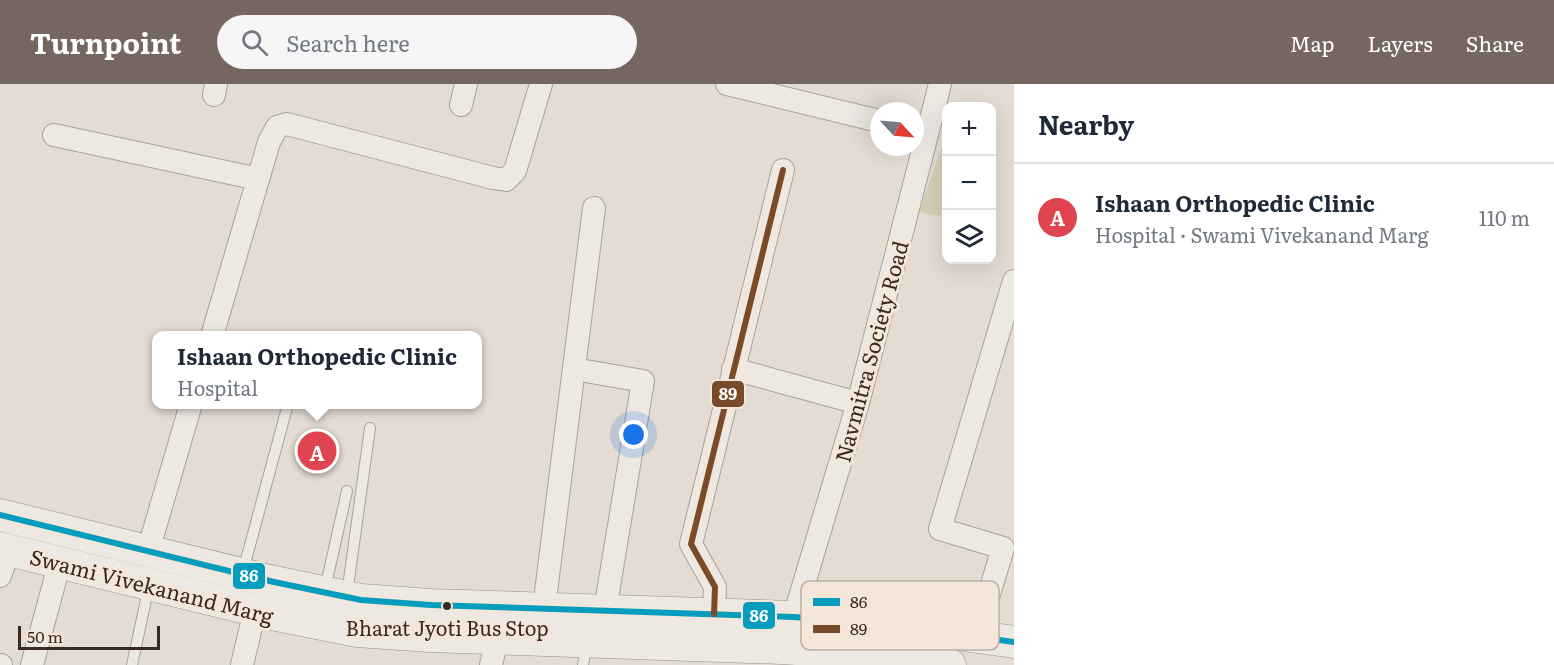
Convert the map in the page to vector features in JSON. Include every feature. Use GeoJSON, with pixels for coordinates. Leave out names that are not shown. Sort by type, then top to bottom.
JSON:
{"type":"FeatureCollection","features":[{"type":"Feature","properties":{"kind":"main road","name":"Swami Vivekanand Marg"},"geometry":{"type":"LineString","coordinates":[[0,515],[242,575],[361,600],[431,605],[801,618]]}},
{"type":"Feature","properties":{"kind":"main road","name":"Swami Vivekanand Marg"},"geometry":{"type":"LineString","coordinates":[[3,558],[60,562],[255,610],[357,631],[494,652],[751,656],[880,655],[950,665]]}},
{"type":"Feature","properties":{"kind":"main road","name":"Swami Vivekanand Marg"},"geometry":{"type":"LineString","coordinates":[[999,640],[1014,642]]}},
{"type":"Feature","properties":{"kind":"street"},"geometry":{"type":"LineString","coordinates":[[213,331],[269,142],[277,127],[287,124],[506,180],[515,171],[541,84]]}},
{"type":"Feature","properties":{"kind":"street"},"geometry":{"type":"LineString","coordinates":[[727,84],[870,119]]}},
{"type":"Feature","properties":{"kind":"street","name":"Navmitra Society Road"},"geometry":{"type":"LineString","coordinates":[[805,581],[858,403],[940,84]]}},
{"type":"Feature","properties":{"kind":"street"},"geometry":{"type":"LineString","coordinates":[[54,135],[258,179]]}},
{"type":"Feature","properties":{"kind":"street"},"geometry":{"type":"LineString","coordinates":[[714,614],[715,587],[691,544],[783,170]]}},
{"type":"Feature","properties":{"kind":"street"},"geometry":{"type":"LineString","coordinates":[[544,608],[594,208]]}},
{"type":"Feature","properties":{"kind":"street"},"geometry":{"type":"LineString","coordinates":[[995,581],[1009,543],[940,529],[1014,281]]}},
{"type":"Feature","properties":{"kind":"street"},"geometry":{"type":"LineString","coordinates":[[574,369],[643,381],[604,610]]}},
{"type":"Feature","properties":{"kind":"street"},"geometry":{"type":"LineString","coordinates":[[733,369],[858,403]]}},
{"type":"Feature","properties":{"kind":"street"},"geometry":{"type":"LineString","coordinates":[[148,551],[190,409]]}},
{"type":"Feature","properties":{"kind":"street"},"geometry":{"type":"LineString","coordinates":[[32,665],[60,562]]}},
{"type":"Feature","properties":{"kind":"street","name":"Navmitra Society Road"},"geometry":{"type":"LineString","coordinates":[[794,617],[801,594]]}},
{"type":"Feature","properties":{"kind":"street"},"geometry":{"type":"LineString","coordinates":[[494,652],[498,607]]}},
{"type":"Feature","properties":{"kind":"street"},"geometry":{"type":"LineString","coordinates":[[242,665],[255,610]]}},
{"type":"Feature","properties":{"kind":"lane"},"geometry":{"type":"LineString","coordinates":[[242,575],[287,409]]}},
{"type":"Feature","properties":{"kind":"lane"},"geometry":{"type":"LineString","coordinates":[[335,595],[370,428]]}},
{"type":"Feature","properties":{"kind":"lane"},"geometry":{"type":"LineString","coordinates":[[335,595],[347,491]]}},
{"type":"Feature","properties":{"kind":"lane"},"geometry":{"type":"LineString","coordinates":[[132,665],[149,584]]}},
{"type":"Feature","properties":{"kind":"shaded area"},"geometry":{"type":"Polygon","coordinates":[[[942,146],[942,216],[919,212],[942,146]]]}},
{"type":"Feature","properties":{"kind":"transit line","name":"89"},"geometry":{"type":"LineString","coordinates":[[714,614],[715,587],[691,544],[783,170]]}},
{"type":"Feature","properties":{"kind":"transit line","name":"86"},"geometry":{"type":"LineString","coordinates":[[0,515],[274,582],[361,600],[431,605],[801,618]]}},
{"type":"Feature","properties":{"kind":"transit line","name":"86"},"geometry":{"type":"LineString","coordinates":[[999,640],[1014,642]]}},
{"type":"Feature","properties":{"kind":"place","name":"Ishaan Orthopedic Clinic"},"geometry":{"type":"Point","coordinates":[317,451]}},
{"type":"Feature","properties":{"kind":"place","name":"Bharat Jyoti Bus Stop"},"geometry":{"type":"Point","coordinates":[447,606]}}]}
